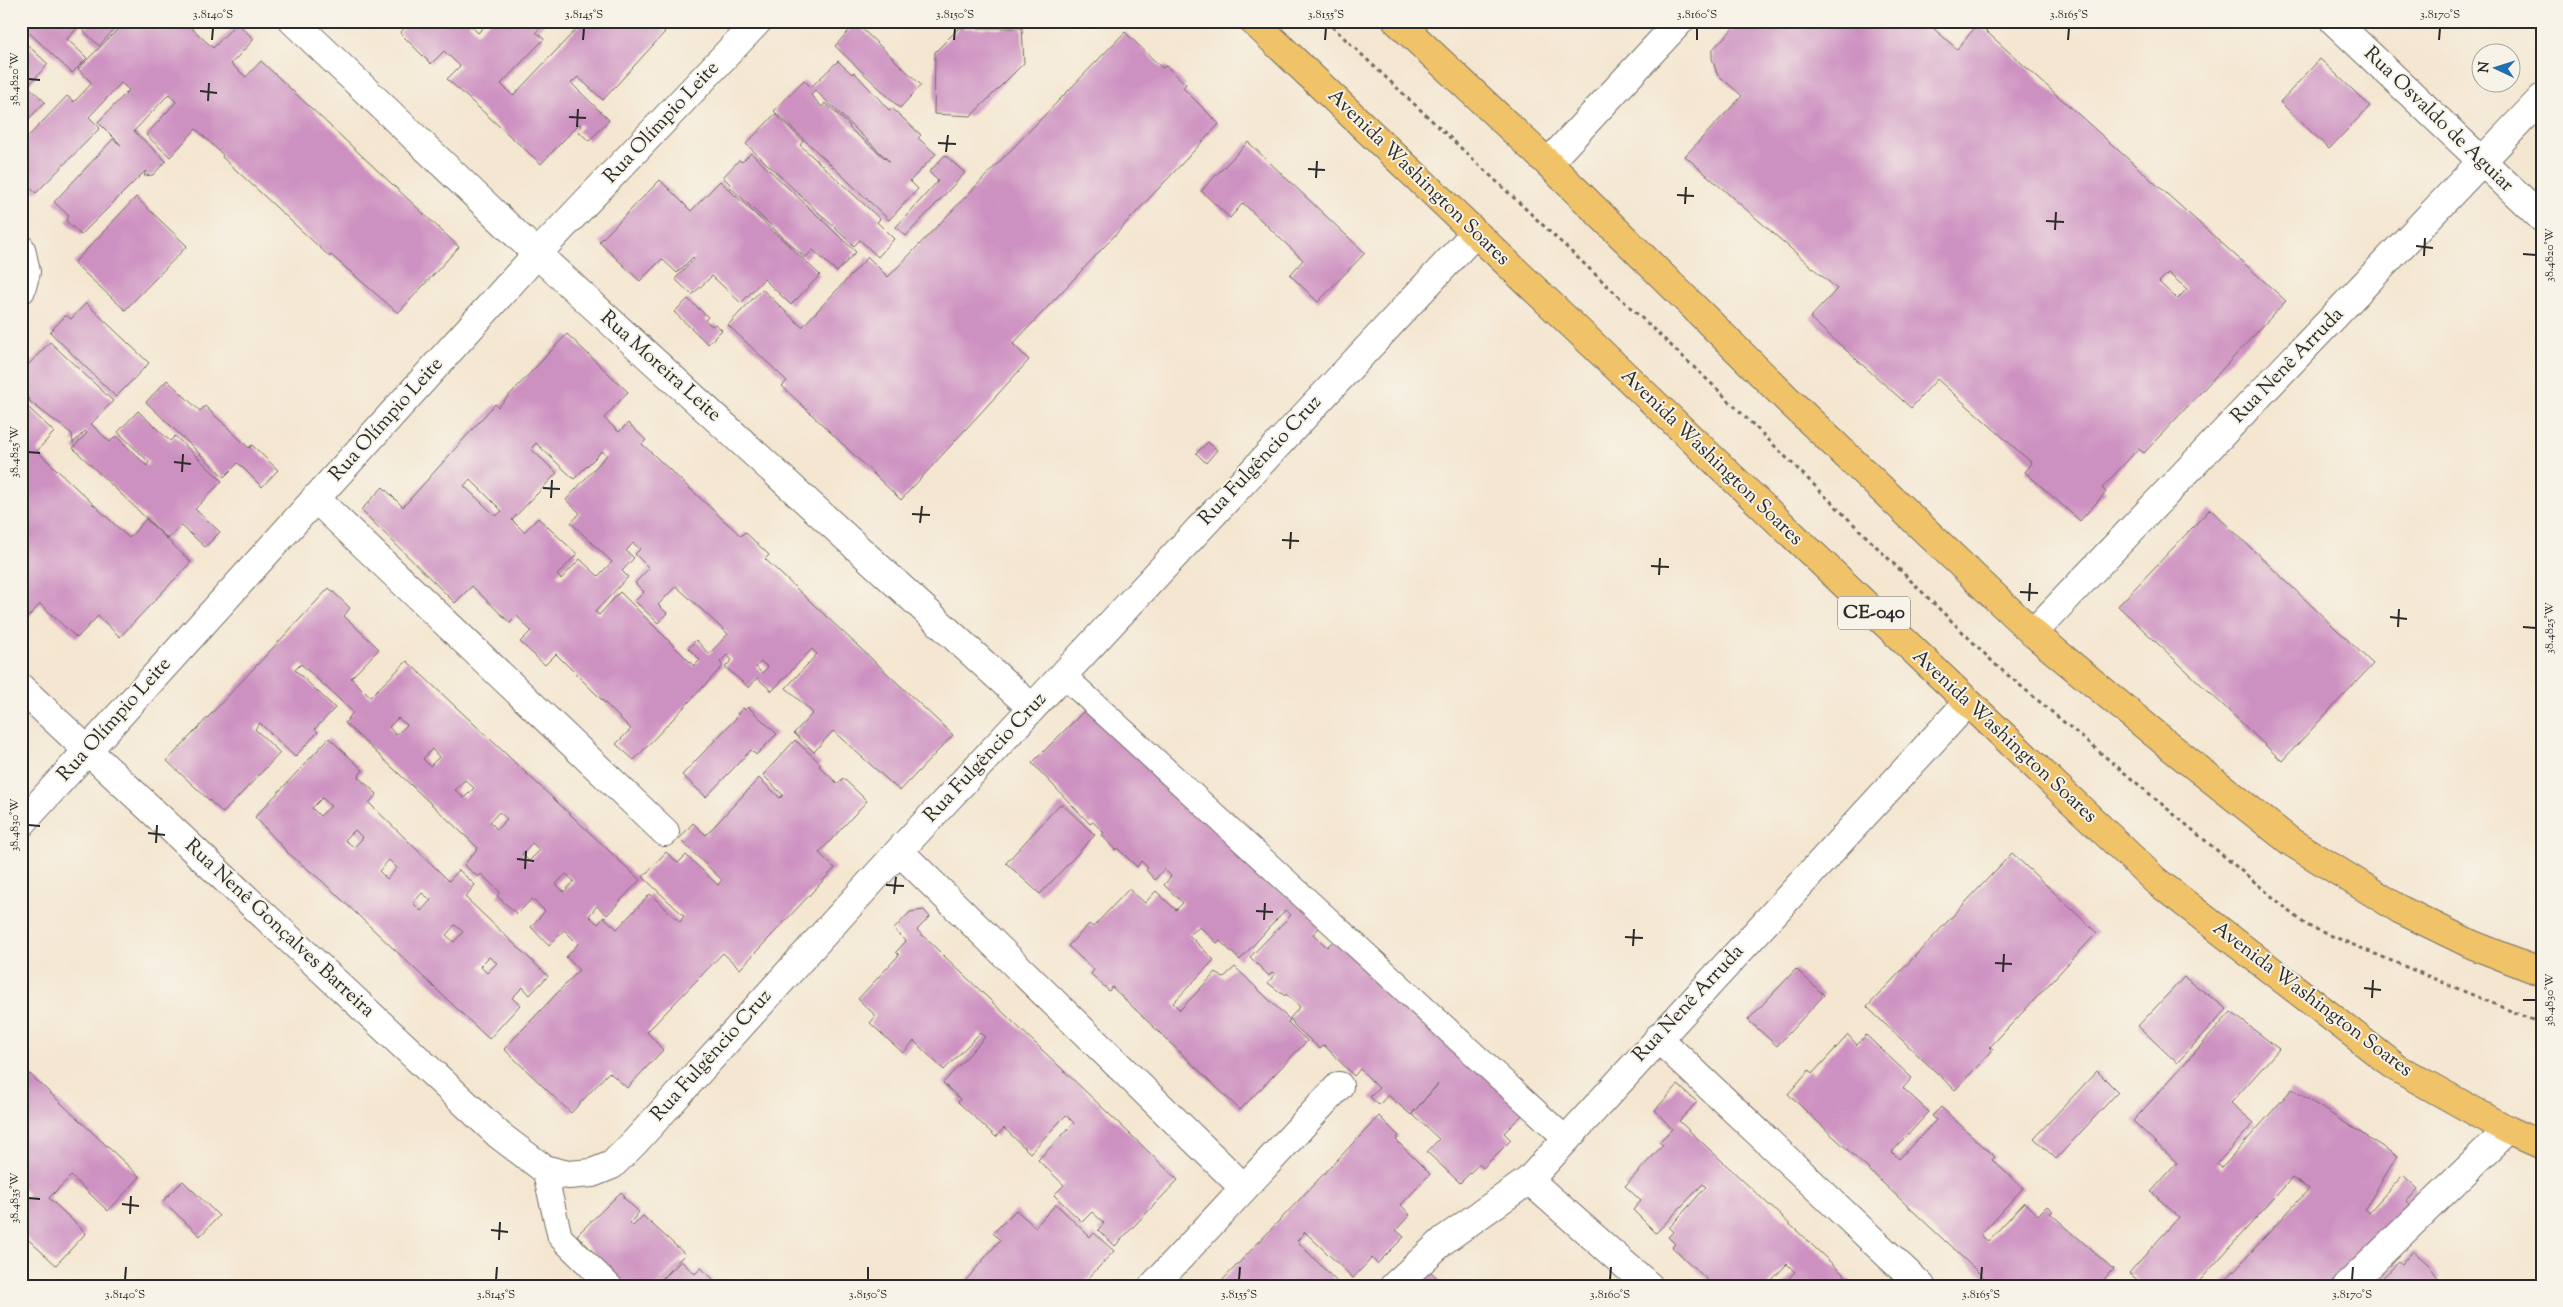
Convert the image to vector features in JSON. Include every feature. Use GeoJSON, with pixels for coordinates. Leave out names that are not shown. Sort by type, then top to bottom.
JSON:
{"type":"FeatureCollection","features":[{"type":"Feature","properties":{"kind":"highway","name":"Avenida Washington Soares"},"geometry":{"type":"LineString","coordinates":[[1253,21],[1966,703],[2155,880],[2397,1068],[2508,1130],[2542,1145]]}},
{"type":"Feature","properties":{"kind":"highway"},"geometry":{"type":"LineString","coordinates":[[1397,21],[1548,163],[1787,399],[2033,633],[2239,803],[2291,842],[2401,910],[2473,945],[2542,972]]}},
{"type":"Feature","properties":{"kind":"street","name":"Rua Moreira Leite"},"geometry":{"type":"LineString","coordinates":[[293,21],[537,254],[1032,708]]}},
{"type":"Feature","properties":{"kind":"street","name":"Rua Olímpio Leite"},"geometry":{"type":"LineString","coordinates":[[21,824],[537,254],[758,21]]}},
{"type":"Feature","properties":{"kind":"street"},"geometry":{"type":"LineString","coordinates":[[1548,163],[1680,21]]}},
{"type":"Feature","properties":{"kind":"street","name":"Rua Osvaldo de Aguiar"},"geometry":{"type":"LineString","coordinates":[[2334,21],[2542,218]]}},
{"type":"Feature","properties":{"kind":"street","name":"Rua Nenê Arruda"},"geometry":{"type":"LineString","coordinates":[[2033,633],[2542,98]]}},
{"type":"Feature","properties":{"kind":"street","name":"Rua Fulgêncio Cruz"},"geometry":{"type":"LineString","coordinates":[[471,1110],[499,1135],[544,1169],[568,1175],[592,1172],[612,1165],[899,851],[1475,233]]}},
{"type":"Feature","properties":{"kind":"street"},"geometry":{"type":"LineString","coordinates":[[21,249],[26,272],[21,290]]}},
{"type":"Feature","properties":{"kind":"street"},"geometry":{"type":"LineString","coordinates":[[315,498],[665,832]]}},
{"type":"Feature","properties":{"kind":"street","name":"Rua Nenê Gonçalves Barreira"},"geometry":{"type":"LineString","coordinates":[[21,688],[471,1110]]}},
{"type":"Feature","properties":{"kind":"street","name":"Rua Nenê Arruda"},"geometry":{"type":"LineString","coordinates":[[1394,1286],[1444,1240],[1529,1180],[1966,703]]}},
{"type":"Feature","properties":{"kind":"street"},"geometry":{"type":"LineString","coordinates":[[899,851],[1244,1188]]}},
{"type":"Feature","properties":{"kind":"street"},"geometry":{"type":"LineString","coordinates":[[1658,1038],[1921,1286]]}},
{"type":"Feature","properties":{"kind":"street"},"geometry":{"type":"LineString","coordinates":[[1153,1286],[1339,1086]]}},
{"type":"Feature","properties":{"kind":"street"},"geometry":{"type":"LineString","coordinates":[[2347,1286],[2508,1130]]}},
{"type":"Feature","properties":{"kind":"street"},"geometry":{"type":"LineString","coordinates":[[1529,1180],[1649,1286]]}},
{"type":"Feature","properties":{"kind":"lane"},"geometry":{"type":"LineString","coordinates":[[1063,675],[1566,1139]]}},
{"type":"Feature","properties":{"kind":"lane"},"geometry":{"type":"LineString","coordinates":[[544,1169],[560,1237],[610,1286]]}},
{"type":"Feature","properties":{"kind":"building"},"geometry":{"type":"Polygon","coordinates":[[[21,21],[84,21],[67,39],[87,58],[72,73],[21,25],[21,21]]]}},
{"type":"Feature","properties":{"kind":"building"},"geometry":{"type":"Polygon","coordinates":[[[91,21],[114,21],[118,25],[99,46],[83,30],[91,21]]]}},
{"type":"Feature","properties":{"kind":"building"},"geometry":{"type":"Polygon","coordinates":[[[126,21],[184,21],[213,48],[237,23],[254,39],[231,64],[246,77],[261,61],[459,247],[398,313],[331,255],[330,257],[222,157],[223,155],[196,129],[170,157],[146,135],[176,102],[169,94],[134,131],[166,161],[153,175],[144,176],[146,170],[81,235],[66,221],[69,216],[54,202],[113,139],[121,145],[98,122],[129,90],[121,83],[89,117],[100,128],[36,193],[21,179],[21,144],[67,96],[74,102],[92,83],[78,69],[126,21]]]}},
{"type":"Feature","properties":{"kind":"building"},"geometry":{"type":"Polygon","coordinates":[[[411,21],[472,21],[469,24],[478,33],[490,21],[547,21],[536,32],[544,39],[501,84],[513,96],[584,21],[652,21],[665,32],[603,100],[578,77],[571,83],[609,120],[589,141],[578,131],[582,126],[579,124],[541,164],[447,79],[460,66],[444,51],[431,64],[400,33],[411,21]]]}},
{"type":"Feature","properties":{"kind":"building"},"geometry":{"type":"Polygon","coordinates":[[[1740,21],[1925,21],[1957,49],[1978,24],[2286,301],[2144,453],[2138,449],[2102,488],[2106,492],[2080,521],[2025,472],[2032,463],[1937,379],[1911,408],[1810,318],[1837,289],[1685,156],[1742,96],[1717,74],[1712,58],[1712,50],[1740,21]],[[2168,273],[2159,282],[2177,299],[2187,289],[2168,273]]]}},
{"type":"Feature","properties":{"kind":"building"},"geometry":{"type":"Polygon","coordinates":[[[856,23],[921,85],[900,108],[835,46],[856,23]]]}},
{"type":"Feature","properties":{"kind":"building"},"geometry":{"type":"Polygon","coordinates":[[[959,28],[1022,28],[1024,63],[971,116],[934,114],[935,52],[959,28]]]}},
{"type":"Feature","properties":{"kind":"building"},"geometry":{"type":"Polygon","coordinates":[[[1125,32],[1162,68],[1166,66],[1186,84],[1183,88],[1219,124],[1013,344],[1029,360],[901,500],[782,386],[787,381],[728,325],[762,289],[802,327],[868,257],[888,277],[1125,32]]]}},
{"type":"Feature","properties":{"kind":"building"},"geometry":{"type":"Polygon","coordinates":[[[21,39],[48,64],[28,86],[45,102],[21,127],[21,86],[24,84],[21,81],[21,39]]]}},
{"type":"Feature","properties":{"kind":"building"},"geometry":{"type":"Polygon","coordinates":[[[2320,59],[2370,106],[2329,149],[2280,102],[2320,59]]]}},
{"type":"Feature","properties":{"kind":"building"},"geometry":{"type":"Polygon","coordinates":[[[838,61],[852,74],[854,72],[889,110],[892,108],[921,135],[918,138],[936,154],[910,181],[918,189],[889,220],[774,111],[804,80],[811,87],[838,61]],[[815,90],[811,95],[822,107],[825,103],[850,126],[849,128],[890,162],[815,90]]]}},
{"type":"Feature","properties":{"kind":"building"},"geometry":{"type":"Polygon","coordinates":[[[775,114],[803,141],[800,145],[880,219],[877,222],[894,239],[878,257],[860,240],[854,246],[746,144],[775,114]]]}},
{"type":"Feature","properties":{"kind":"building"},"geometry":{"type":"Polygon","coordinates":[[[1248,142],[1365,253],[1318,302],[1290,275],[1303,260],[1243,203],[1230,218],[1201,191],[1248,142]]]}},
{"type":"Feature","properties":{"kind":"building"},"geometry":{"type":"Polygon","coordinates":[[[751,153],[856,252],[837,272],[813,250],[805,258],[729,186],[730,184],[723,177],[739,160],[742,162],[751,153]]]}},
{"type":"Feature","properties":{"kind":"building"},"geometry":{"type":"Polygon","coordinates":[[[945,155],[965,173],[906,236],[896,227],[938,181],[929,172],[945,155]]]}},
{"type":"Feature","properties":{"kind":"building"},"geometry":{"type":"Polygon","coordinates":[[[660,180],[691,211],[720,181],[820,275],[791,305],[764,279],[741,303],[712,276],[692,295],[675,279],[694,259],[693,257],[677,273],[662,259],[640,281],[599,242],[660,180]]]}},
{"type":"Feature","properties":{"kind":"building"},"geometry":{"type":"Polygon","coordinates":[[[136,197],[187,246],[125,310],[74,263],[136,197]]]}},
{"type":"Feature","properties":{"kind":"building"},"geometry":{"type":"Polygon","coordinates":[[[688,299],[708,317],[705,320],[712,326],[715,324],[722,330],[708,344],[674,312],[688,299]]]}},
{"type":"Feature","properties":{"kind":"building"},"geometry":{"type":"Polygon","coordinates":[[[86,303],[149,363],[116,397],[50,332],[66,315],[71,319],[86,303]]]}},
{"type":"Feature","properties":{"kind":"building"},"geometry":{"type":"Polygon","coordinates":[[[567,334],[628,392],[604,418],[619,432],[628,423],[646,440],[642,444],[741,536],[745,532],[769,555],[765,559],[953,735],[900,791],[833,731],[814,752],[794,733],[813,713],[786,688],[817,654],[812,649],[772,691],[757,678],[749,688],[725,667],[732,660],[727,655],[720,662],[723,666],[634,760],[616,744],[631,729],[556,654],[545,665],[520,642],[531,631],[517,616],[510,623],[472,586],[455,603],[361,510],[383,487],[403,507],[495,404],[498,407],[567,334]],[[536,443],[531,449],[557,473],[512,520],[524,532],[538,518],[577,554],[557,575],[561,579],[580,559],[598,576],[612,562],[571,523],[580,513],[566,500],[607,455],[602,451],[574,479],[536,443]],[[470,479],[464,486],[496,516],[502,511],[470,479]],[[633,543],[626,551],[634,558],[622,571],[628,577],[595,612],[599,615],[620,592],[694,666],[700,660],[688,648],[696,640],[709,654],[728,634],[676,586],[658,605],[667,613],[658,623],[635,601],[644,592],[635,583],[649,568],[635,554],[640,549],[633,543]],[[761,662],[756,667],[762,673],[768,667],[761,662]]]}},
{"type":"Feature","properties":{"kind":"building"},"geometry":{"type":"Polygon","coordinates":[[[50,342],[113,401],[91,424],[110,442],[116,436],[147,466],[149,462],[118,432],[138,411],[170,441],[175,436],[222,481],[195,509],[220,532],[205,547],[181,525],[168,539],[73,448],[87,433],[85,431],[73,443],[72,434],[29,401],[30,399],[21,391],[21,364],[23,362],[27,366],[50,342]]]}},
{"type":"Feature","properties":{"kind":"building"},"geometry":{"type":"Polygon","coordinates":[[[167,380],[200,411],[205,406],[249,448],[252,445],[278,470],[262,487],[238,463],[224,477],[146,402],[167,380]]]}},
{"type":"Feature","properties":{"kind":"building"},"geometry":{"type":"Polygon","coordinates":[[[29,408],[54,432],[37,451],[129,538],[146,519],[191,562],[120,637],[98,616],[77,638],[40,604],[21,625],[21,416],[29,408]]]}},
{"type":"Feature","properties":{"kind":"building"},"geometry":{"type":"Polygon","coordinates":[[[1208,442],[1217,450],[1206,463],[1196,453],[1208,442]]]}},
{"type":"Feature","properties":{"kind":"building"},"geometry":{"type":"Polygon","coordinates":[[[2210,509],[2373,664],[2282,761],[2118,606],[2210,509]]]}},
{"type":"Feature","properties":{"kind":"building"},"geometry":{"type":"Polygon","coordinates":[[[329,588],[350,608],[344,616],[379,649],[351,678],[370,697],[407,661],[640,880],[607,915],[597,906],[589,916],[598,924],[604,917],[617,929],[650,894],[680,922],[684,916],[643,877],[666,852],[678,863],[686,855],[718,885],[722,880],[679,839],[693,823],[706,835],[759,778],[780,798],[783,795],[763,775],[795,740],[821,764],[819,766],[838,784],[843,778],[867,801],[819,853],[835,868],[740,969],[723,953],[647,1032],[663,1050],[627,1088],[609,1072],[571,1113],[504,1049],[579,970],[566,957],[578,944],[564,930],[549,946],[531,927],[545,911],[532,899],[517,914],[497,896],[500,892],[481,874],[478,877],[464,865],[478,848],[345,723],[353,712],[301,664],[295,670],[335,708],[315,729],[318,732],[295,757],[260,723],[255,729],[280,753],[223,813],[167,761],[329,588]],[[398,718],[389,727],[396,735],[407,725],[398,718]],[[432,749],[423,759],[430,766],[439,757],[432,749]],[[465,780],[455,790],[464,798],[474,788],[465,780]],[[499,812],[490,822],[497,829],[507,819],[499,812]],[[532,843],[522,854],[529,861],[540,850],[532,843]],[[566,874],[556,884],[564,892],[574,881],[566,874]]]}},
{"type":"Feature","properties":{"kind":"building"},"geometry":{"type":"Polygon","coordinates":[[[1090,705],[1322,925],[1313,934],[1327,947],[1338,936],[1527,1110],[1504,1133],[1511,1140],[1483,1168],[1479,1164],[1460,1183],[1427,1152],[1439,1139],[1412,1114],[1438,1084],[1411,1115],[1388,1095],[1379,1105],[1370,1097],[1379,1088],[1360,1069],[1354,1076],[1324,1045],[1320,1049],[1295,1026],[1290,1018],[1300,1007],[1286,994],[1285,996],[1268,983],[1275,974],[1272,972],[1269,976],[1250,957],[1291,915],[1285,910],[1240,960],[1220,941],[1217,943],[1200,927],[1189,935],[1214,960],[1173,1003],[1180,1010],[1216,972],[1223,978],[1235,967],[1290,1020],[1288,1022],[1307,1041],[1240,1110],[1112,987],[1109,991],[1091,974],[1094,970],[1068,946],[1089,924],[1093,927],[1129,889],[1145,903],[1156,891],[1176,910],[1183,903],[1164,885],[1171,876],[1164,869],[1155,880],[1141,861],[1137,867],[1117,848],[1115,850],[1102,835],[1104,833],[1093,822],[1090,824],[1032,763],[1090,705]]]}},
{"type":"Feature","properties":{"kind":"building"},"geometry":{"type":"Polygon","coordinates":[[[748,707],[777,734],[756,755],[751,750],[706,797],[682,775],[739,715],[737,714],[743,708],[745,710],[748,707]]]}},
{"type":"Feature","properties":{"kind":"building"},"geometry":{"type":"Polygon","coordinates":[[[329,738],[363,770],[358,777],[377,794],[369,803],[449,881],[459,870],[475,885],[465,897],[548,976],[530,995],[523,987],[512,998],[520,1005],[489,1039],[322,881],[287,852],[255,817],[329,738]],[[322,798],[312,808],[320,816],[331,806],[322,798]],[[355,830],[345,840],[354,847],[363,838],[355,830]],[[389,860],[379,871],[387,879],[397,868],[389,860]],[[422,893],[413,903],[421,911],[431,900],[422,893]],[[455,925],[446,935],[454,942],[463,932],[455,925]],[[489,957],[480,966],[487,973],[497,963],[489,957]]]}},
{"type":"Feature","properties":{"kind":"building"},"geometry":{"type":"Polygon","coordinates":[[[1059,805],[1063,805],[1095,835],[1040,894],[1006,863],[1059,805]]]}},
{"type":"Feature","properties":{"kind":"building"},"geometry":{"type":"Polygon","coordinates":[[[2012,853],[2097,933],[1990,1047],[1993,1050],[1955,1090],[1867,1007],[2012,853]]]}},
{"type":"Feature","properties":{"kind":"building"},"geometry":{"type":"Polygon","coordinates":[[[924,910],[930,917],[917,930],[1178,1180],[1115,1246],[1098,1230],[1104,1223],[1092,1212],[1082,1222],[1054,1195],[1064,1185],[1038,1160],[1074,1123],[1066,1115],[1030,1153],[1004,1128],[996,1137],[958,1102],[960,1099],[943,1083],[985,1037],[980,1033],[944,1070],[914,1041],[903,1053],[870,1023],[876,1016],[858,999],[899,955],[896,952],[906,941],[894,929],[910,912],[924,910]]]}},
{"type":"Feature","properties":{"kind":"building"},"geometry":{"type":"Polygon","coordinates":[[[1796,969],[1824,995],[1777,1046],[1748,1020],[1796,969]]]}},
{"type":"Feature","properties":{"kind":"building"},"geometry":{"type":"Polygon","coordinates":[[[2184,977],[2227,1009],[2177,1063],[2138,1026],[2184,977]]]}},
{"type":"Feature","properties":{"kind":"building"},"geometry":{"type":"Polygon","coordinates":[[[2231,1012],[2279,1049],[2231,1103],[2254,1123],[2217,1164],[2222,1168],[2292,1089],[2397,1156],[2365,1209],[2369,1212],[2403,1175],[2418,1189],[2407,1201],[2411,1205],[2334,1286],[2220,1286],[2309,1189],[2292,1178],[2195,1286],[2145,1286],[2129,1273],[2179,1217],[2151,1192],[2177,1163],[2133,1121],[2231,1012]]]}},
{"type":"Feature","properties":{"kind":"building"},"geometry":{"type":"Polygon","coordinates":[[[1848,1035],[1857,1045],[1866,1035],[1912,1078],[1903,1088],[1929,1112],[1892,1152],[1899,1159],[1936,1120],[1932,1116],[1941,1107],[1995,1157],[1992,1160],[2023,1188],[1981,1234],[1984,1238],[1988,1241],[2025,1202],[2038,1215],[2047,1206],[2053,1211],[2050,1213],[2113,1269],[2098,1286],[1993,1286],[1788,1094],[1809,1070],[1812,1074],[1848,1035]]]}},
{"type":"Feature","properties":{"kind":"building"},"geometry":{"type":"Polygon","coordinates":[[[2097,1071],[2118,1092],[2056,1159],[2034,1138],[2097,1071]]]}},
{"type":"Feature","properties":{"kind":"building"},"geometry":{"type":"Polygon","coordinates":[[[30,1074],[140,1177],[108,1211],[71,1176],[49,1198],[86,1233],[56,1265],[21,1233],[21,1201],[29,1194],[21,1187],[21,1083],[30,1074]]]}},
{"type":"Feature","properties":{"kind":"building"},"geometry":{"type":"Polygon","coordinates":[[[1678,1085],[1697,1102],[1679,1121],[1856,1286],[1781,1286],[1795,1272],[1787,1264],[1766,1286],[1714,1286],[1672,1247],[1675,1244],[1668,1237],[1673,1232],[1669,1228],[1706,1187],[1703,1184],[1656,1233],[1633,1210],[1641,1201],[1625,1186],[1663,1145],[1659,1142],[1672,1129],[1655,1110],[1678,1085]]]}},
{"type":"Feature","properties":{"kind":"building"},"geometry":{"type":"Polygon","coordinates":[[[1379,1116],[1399,1136],[1396,1140],[1430,1174],[1401,1205],[1410,1215],[1396,1230],[1404,1237],[1377,1264],[1372,1258],[1353,1278],[1305,1232],[1297,1241],[1341,1286],[1217,1286],[1379,1116]]]}},
{"type":"Feature","properties":{"kind":"building"},"geometry":{"type":"Polygon","coordinates":[[[183,1181],[219,1216],[200,1236],[163,1201],[183,1181]]]}},
{"type":"Feature","properties":{"kind":"building"},"geometry":{"type":"Polygon","coordinates":[[[621,1192],[625,1196],[623,1197],[639,1212],[630,1223],[633,1226],[643,1216],[685,1254],[655,1286],[618,1286],[593,1261],[597,1256],[577,1235],[621,1192]]]}},
{"type":"Feature","properties":{"kind":"building"},"geometry":{"type":"Polygon","coordinates":[[[1056,1204],[1090,1237],[1094,1233],[1114,1251],[1081,1286],[961,1286],[1000,1240],[993,1233],[1016,1210],[1035,1227],[1056,1204]]]}},
{"type":"Feature","properties":{"kind":"building"},"geometry":{"type":"Polygon","coordinates":[[[2413,1251],[2428,1264],[2439,1279],[2435,1286],[2373,1286],[2398,1262],[2401,1265],[2413,1251]]]}},
{"type":"Feature","properties":{"kind":"building"},"geometry":{"type":"Polygon","coordinates":[[[681,1261],[695,1274],[701,1268],[713,1279],[708,1284],[710,1286],[656,1286],[681,1261]]]}},
{"type":"Feature","properties":{"kind":"building"},"geometry":{"type":"Polygon","coordinates":[[[1430,1271],[1446,1286],[1416,1286],[1430,1271]]]}}]}
